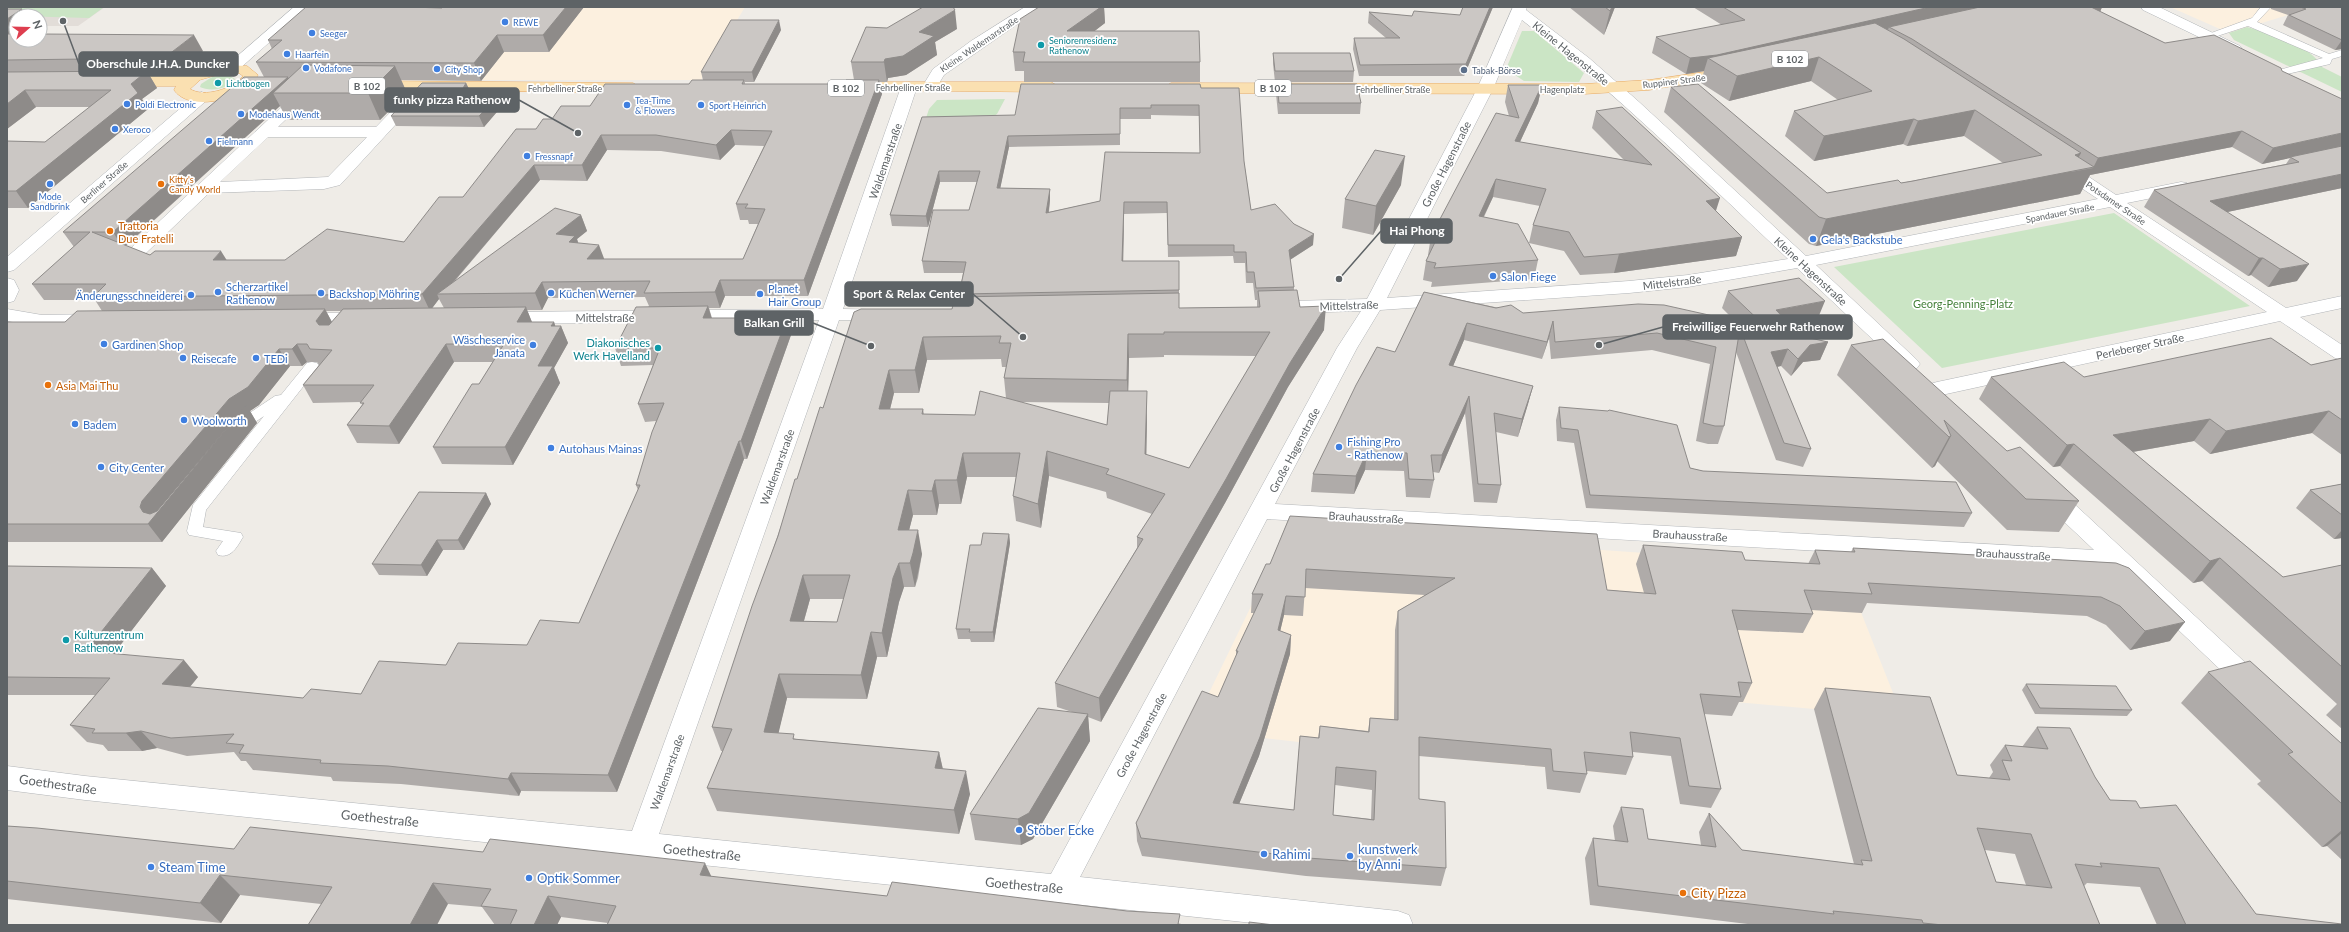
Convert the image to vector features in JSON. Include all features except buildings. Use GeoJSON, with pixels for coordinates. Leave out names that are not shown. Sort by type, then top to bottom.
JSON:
{"type":"FeatureCollection","features":[{"type":"Feature","properties":{"kind":"main road"},"geometry":{"type":"LineString","coordinates":[[110,81],[188,81],[213,71],[232,68],[242,69],[251,75],[244,85]]}},
{"type":"Feature","properties":{"kind":"main road","name":"Ruppiner Straße"},"geometry":{"type":"LineString","coordinates":[[1614,88],[1713,76],[1747,69]]}},
{"type":"Feature","properties":{"kind":"main road"},"geometry":{"type":"LineString","coordinates":[[188,81],[183,86],[182,90],[185,94],[202,97],[225,93],[244,85],[260,85]]}},
{"type":"Feature","properties":{"kind":"main road"},"geometry":{"type":"LineString","coordinates":[[291,85],[317,85]]}},
{"type":"Feature","properties":{"kind":"main road","name":"Fehrbelliner Straße"},"geometry":{"type":"LineString","coordinates":[[360,86],[650,88]]}},
{"type":"Feature","properties":{"kind":"main road","name":"Fehrbelliner Straße"},"geometry":{"type":"LineString","coordinates":[[834,88],[1068,87]]}},
{"type":"Feature","properties":{"kind":"main road","name":"Fehrbelliner Straße"},"geometry":{"type":"LineString","coordinates":[[1154,88],[1485,89]]}},
{"type":"Feature","properties":{"kind":"main road","name":"Hagenplatz"},"geometry":{"type":"LineString","coordinates":[[1485,89],[1614,88]]}},
{"type":"Feature","properties":{"kind":"street"},"geometry":{"type":"LineString","coordinates":[[232,68],[302,7]]}},
{"type":"Feature","properties":{"kind":"street","name":"Kleine Waldemarstraße"},"geometry":{"type":"LineString","coordinates":[[930,87],[938,72],[976,44],[1035,7]]}},
{"type":"Feature","properties":{"kind":"street"},"geometry":{"type":"LineString","coordinates":[[2148,7],[2249,56]]}},
{"type":"Feature","properties":{"kind":"street","name":"Kleine Hagenstraße"},"geometry":{"type":"LineString","coordinates":[[1520,9],[1584,61],[1614,88],[1954,405]]}},
{"type":"Feature","properties":{"kind":"street","name":"Große Hagenstraße"},"geometry":{"type":"LineString","coordinates":[[1059,888],[1347,348],[1374,305],[1485,89],[1520,9]]}},
{"type":"Feature","properties":{"kind":"street"},"geometry":{"type":"LineString","coordinates":[[2270,65],[2303,82]]}},
{"type":"Feature","properties":{"kind":"street"},"geometry":{"type":"LineString","coordinates":[[139,250],[204,188],[317,85]]}},
{"type":"Feature","properties":{"kind":"street"},"geometry":{"type":"LineString","coordinates":[[204,188],[324,184],[334,181],[422,87]]}},
{"type":"Feature","properties":{"kind":"street","name":"Waldemarstraße"},"geometry":{"type":"LineString","coordinates":[[641,845],[831,315],[909,87]]}},
{"type":"Feature","properties":{"kind":"street","name":"Berliner Straße"},"geometry":{"type":"LineString","coordinates":[[7,266],[202,97]]}},
{"type":"Feature","properties":{"kind":"street"},"geometry":{"type":"LineString","coordinates":[[265,132],[381,132]]}},
{"type":"Feature","properties":{"kind":"street","name":"Potsdamer Straße"},"geometry":{"type":"LineString","coordinates":[[2051,160],[2342,354]]}},
{"type":"Feature","properties":{"kind":"street","name":"Spandauer Straße"},"geometry":{"type":"LineString","coordinates":[[1801,262],[2114,202],[2198,184]]}},
{"type":"Feature","properties":{"kind":"street","name":"Mittelstraße"},"geometry":{"type":"LineString","coordinates":[[1278,307],[1374,305],[1629,287],[1688,281],[1801,262]]}},
{"type":"Feature","properties":{"kind":"street"},"geometry":{"type":"LineString","coordinates":[[7,284],[10,290],[7,297]]}},
{"type":"Feature","properties":{"kind":"street","name":"Perleberger Straße"},"geometry":{"type":"LineString","coordinates":[[1937,388],[2342,302]]}},
{"type":"Feature","properties":{"kind":"street","name":"Mittelstraße"},"geometry":{"type":"LineString","coordinates":[[483,318],[902,314]]}},
{"type":"Feature","properties":{"kind":"street"},"geometry":{"type":"LineString","coordinates":[[7,315],[42,320],[112,320]]}},
{"type":"Feature","properties":{"kind":"street"},"geometry":{"type":"LineString","coordinates":[[285,319],[344,325],[380,319]]}},
{"type":"Feature","properties":{"kind":"street"},"geometry":{"type":"LineString","coordinates":[[2033,480],[2268,700]]}},
{"type":"Feature","properties":{"kind":"street","name":"Brauhausstraße"},"geometry":{"type":"LineString","coordinates":[[1261,511],[2118,560]]}},
{"type":"Feature","properties":{"kind":"street","name":"Goethestraße"},"geometry":{"type":"LineString","coordinates":[[7,778],[93,789],[1059,888],[1398,925]]}},
{"type":"Feature","properties":{"kind":"lane"},"geometry":{"type":"LineString","coordinates":[[2208,36],[2255,20],[2266,7]]}},
{"type":"Feature","properties":{"kind":"lane"},"geometry":{"type":"LineString","coordinates":[[2248,22],[2328,57],[2342,53]]}},
{"type":"Feature","properties":{"kind":"lane"},"geometry":{"type":"LineString","coordinates":[[2283,72],[2326,62],[2328,57]]}},
{"type":"Feature","properties":{"kind":"lane"},"geometry":{"type":"LineString","coordinates":[[224,551],[235,537],[195,531],[198,509],[312,366]]}},
{"type":"Feature","properties":{"kind":"lane"},"geometry":{"type":"LineString","coordinates":[[232,439],[247,421],[294,389]]}},
{"type":"Feature","properties":{"kind":"shaded area"},"geometry":{"type":"Polygon","coordinates":[[[7,7],[105,7],[78,26],[48,26],[48,8],[8,8],[7,32],[7,7]]]}},
{"type":"Feature","properties":{"kind":"shaded area"},"geometry":{"type":"Polygon","coordinates":[[[454,7],[745,7],[701,80],[482,80],[503,53],[454,7]]]}},
{"type":"Feature","properties":{"kind":"shaded area"},"geometry":{"type":"Polygon","coordinates":[[[2170,7],[2342,7],[2301,11],[2229,33],[2170,7]]]}},
{"type":"Feature","properties":{"kind":"shaded area"},"geometry":{"type":"Polygon","coordinates":[[[1289,528],[1843,567],[1901,713],[1814,709],[1614,691],[1626,775],[1415,755],[1191,730],[1289,528]]]}},
{"type":"Feature","properties":{"kind":"green space"},"geometry":{"type":"Polygon","coordinates":[[[104,7],[89,18],[48,17],[48,8],[10,8],[104,7]]]}},
{"type":"Feature","properties":{"kind":"green space"},"geometry":{"type":"Polygon","coordinates":[[[2247,27],[2289,41],[2309,52],[2317,59],[2322,67],[2342,77],[2342,92],[2234,40],[2229,33],[2247,27]]]}},
{"type":"Feature","properties":{"kind":"green space"},"geometry":{"type":"Polygon","coordinates":[[[1522,31],[1534,31],[1584,73],[1579,82],[1524,81],[1506,69],[1522,31]]]}},
{"type":"Feature","properties":{"kind":"green space"},"geometry":{"type":"Polygon","coordinates":[[[228,75],[235,79],[224,87],[219,89],[204,89],[200,87],[201,84],[212,77],[228,75]]]}},
{"type":"Feature","properties":{"kind":"green space"},"geometry":{"type":"Polygon","coordinates":[[[1005,99],[997,114],[992,117],[924,124],[929,109],[937,100],[1005,99]]]}},
{"type":"Feature","properties":{"kind":"green space","name":"Georg-Penning-Platz"},"geometry":{"type":"Polygon","coordinates":[[[2114,213],[2250,306],[1942,368],[1834,267],[2114,213]]]}},
{"type":"Feature","properties":{"kind":"place","name":"Oberschule J.H.A. Duncker"},"geometry":{"type":"Point","coordinates":[63,21]}},
{"type":"Feature","properties":{"kind":"place","name":"REWE"},"geometry":{"type":"Point","coordinates":[505,22]}},
{"type":"Feature","properties":{"kind":"place","name":"Seeger"},"geometry":{"type":"Point","coordinates":[312,33]}},
{"type":"Feature","properties":{"kind":"place","name":"Seniorenresidenz Rathenow"},"geometry":{"type":"Point","coordinates":[1041,45]}},
{"type":"Feature","properties":{"kind":"place","name":"Haarfein"},"geometry":{"type":"Point","coordinates":[287,54]}},
{"type":"Feature","properties":{"kind":"place","name":"Vodafone"},"geometry":{"type":"Point","coordinates":[306,68]}},
{"type":"Feature","properties":{"kind":"place","name":"City Shop"},"geometry":{"type":"Point","coordinates":[437,69]}},
{"type":"Feature","properties":{"kind":"place","name":"Tabak-Börse"},"geometry":{"type":"Point","coordinates":[1464,70]}},
{"type":"Feature","properties":{"kind":"place","name":"Lichtbogen"},"geometry":{"type":"Point","coordinates":[218,83]}},
{"type":"Feature","properties":{"kind":"place","name":"Poldi Electronic"},"geometry":{"type":"Point","coordinates":[127,104]}},
{"type":"Feature","properties":{"kind":"place","name":"Tea-Time & Flowers"},"geometry":{"type":"Point","coordinates":[627,105]}},
{"type":"Feature","properties":{"kind":"place","name":"Sport Heinrich"},"geometry":{"type":"Point","coordinates":[701,105]}},
{"type":"Feature","properties":{"kind":"place","name":"Modehaus Wendt"},"geometry":{"type":"Point","coordinates":[241,114]}},
{"type":"Feature","properties":{"kind":"place","name":"Xeroco"},"geometry":{"type":"Point","coordinates":[115,129]}},
{"type":"Feature","properties":{"kind":"place","name":"funky pizza Rathenow"},"geometry":{"type":"Point","coordinates":[578,133]}},
{"type":"Feature","properties":{"kind":"place","name":"Fielmann"},"geometry":{"type":"Point","coordinates":[209,141]}},
{"type":"Feature","properties":{"kind":"place","name":"Fressnapf"},"geometry":{"type":"Point","coordinates":[527,156]}},
{"type":"Feature","properties":{"kind":"place","name":"Mode Sandbrink"},"geometry":{"type":"Point","coordinates":[50,184]}},
{"type":"Feature","properties":{"kind":"place","name":"Kitty's Candy World"},"geometry":{"type":"Point","coordinates":[161,184]}},
{"type":"Feature","properties":{"kind":"place","name":"Trattoria Due Fratelli"},"geometry":{"type":"Point","coordinates":[110,231]}},
{"type":"Feature","properties":{"kind":"place","name":"Gela's Backstube"},"geometry":{"type":"Point","coordinates":[1813,239]}},
{"type":"Feature","properties":{"kind":"place","name":"Salon Fiege"},"geometry":{"type":"Point","coordinates":[1493,276]}},
{"type":"Feature","properties":{"kind":"place","name":"Hai Phong"},"geometry":{"type":"Point","coordinates":[1339,279]}},
{"type":"Feature","properties":{"kind":"place","name":"Scherzartikel Rathenow"},"geometry":{"type":"Point","coordinates":[218,292]}},
{"type":"Feature","properties":{"kind":"place","name":"Backshop Möhring"},"geometry":{"type":"Point","coordinates":[321,293]}},
{"type":"Feature","properties":{"kind":"place","name":"Küchen Werner"},"geometry":{"type":"Point","coordinates":[551,293]}},
{"type":"Feature","properties":{"kind":"place","name":"Planet Hair Group"},"geometry":{"type":"Point","coordinates":[760,294]}},
{"type":"Feature","properties":{"kind":"place","name":"Änderungsschneiderei"},"geometry":{"type":"Point","coordinates":[191,295]}},
{"type":"Feature","properties":{"kind":"place","name":"Sport & Relax Center"},"geometry":{"type":"Point","coordinates":[1023,337]}},
{"type":"Feature","properties":{"kind":"place","name":"Gardinen Shop"},"geometry":{"type":"Point","coordinates":[104,344]}},
{"type":"Feature","properties":{"kind":"place","name":"Wäscheservice Janata"},"geometry":{"type":"Point","coordinates":[533,345]}},
{"type":"Feature","properties":{"kind":"place","name":"Freiwillige Feuerwehr Rathenow"},"geometry":{"type":"Point","coordinates":[1599,345]}},
{"type":"Feature","properties":{"kind":"place","name":"Balkan Grill"},"geometry":{"type":"Point","coordinates":[871,346]}},
{"type":"Feature","properties":{"kind":"place","name":"Diakonisches Werk Havelland"},"geometry":{"type":"Point","coordinates":[658,348]}},
{"type":"Feature","properties":{"kind":"place","name":"Reisecafe"},"geometry":{"type":"Point","coordinates":[183,358]}},
{"type":"Feature","properties":{"kind":"place","name":"TEDi"},"geometry":{"type":"Point","coordinates":[256,358]}},
{"type":"Feature","properties":{"kind":"place","name":"Asia Mai Thu"},"geometry":{"type":"Point","coordinates":[48,385]}},
{"type":"Feature","properties":{"kind":"place","name":"Woolworth"},"geometry":{"type":"Point","coordinates":[184,420]}},
{"type":"Feature","properties":{"kind":"place","name":"Badem"},"geometry":{"type":"Point","coordinates":[75,424]}},
{"type":"Feature","properties":{"kind":"place","name":"Fishing Pro - Rathenow"},"geometry":{"type":"Point","coordinates":[1339,447]}},
{"type":"Feature","properties":{"kind":"place","name":"Autohaus Mainas"},"geometry":{"type":"Point","coordinates":[551,448]}},
{"type":"Feature","properties":{"kind":"place","name":"City Center"},"geometry":{"type":"Point","coordinates":[101,467]}},
{"type":"Feature","properties":{"kind":"place","name":"Kulturzentrum Rathenow"},"geometry":{"type":"Point","coordinates":[66,640]}},
{"type":"Feature","properties":{"kind":"place","name":"Stöber Ecke"},"geometry":{"type":"Point","coordinates":[1019,830]}},
{"type":"Feature","properties":{"kind":"place","name":"Rahimi"},"geometry":{"type":"Point","coordinates":[1264,854]}},
{"type":"Feature","properties":{"kind":"place","name":"kunstwerk by Anni"},"geometry":{"type":"Point","coordinates":[1350,856]}},
{"type":"Feature","properties":{"kind":"place","name":"Steam Time"},"geometry":{"type":"Point","coordinates":[151,867]}},
{"type":"Feature","properties":{"kind":"place","name":"Optik Sommer"},"geometry":{"type":"Point","coordinates":[529,878]}},
{"type":"Feature","properties":{"kind":"place","name":"City Pizza"},"geometry":{"type":"Point","coordinates":[1683,893]}}]}
